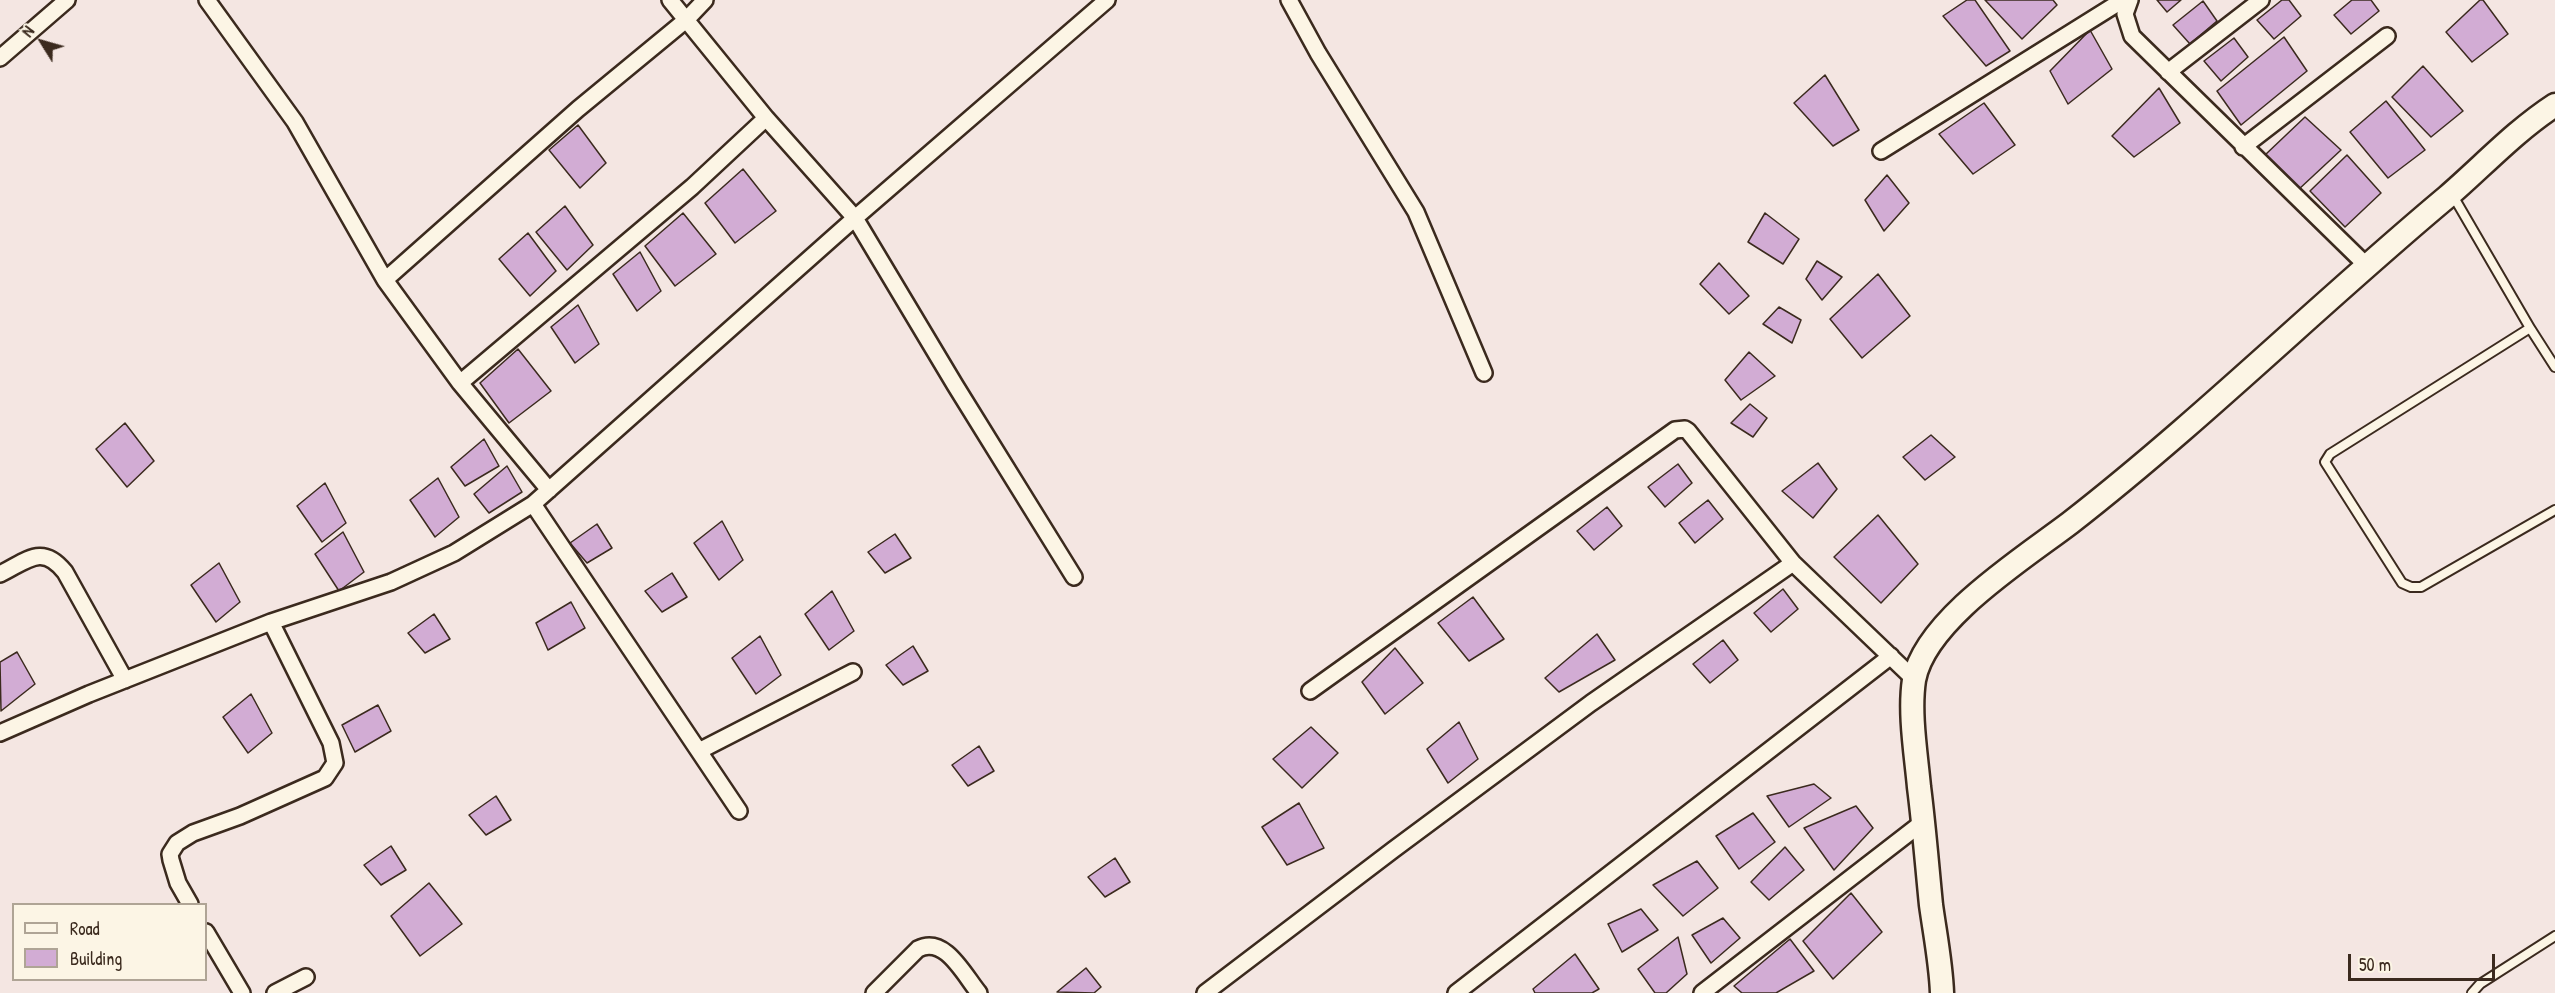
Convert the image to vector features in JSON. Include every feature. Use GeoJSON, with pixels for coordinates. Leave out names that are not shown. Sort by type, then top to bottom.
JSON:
{"type":"FeatureCollection","features":[{"type":"Feature","properties":{"kind":"main road"},"geometry":{"type":"LineString","coordinates":[[1942,993],[1914,736],[1914,679],[1925,652],[1962,608],[2158,449],[2451,193],[2489,157],[2555,105]]}},
{"type":"Feature","properties":{"kind":"street"},"geometry":{"type":"LineString","coordinates":[[0,58],[67,0]]}},
{"type":"Feature","properties":{"kind":"street"},"geometry":{"type":"LineString","coordinates":[[207,0],[294,122],[385,280],[460,383],[549,490]]}},
{"type":"Feature","properties":{"kind":"street"},"geometry":{"type":"LineString","coordinates":[[670,0],[766,118],[855,218],[1074,577]]}},
{"type":"Feature","properties":{"kind":"street"},"geometry":{"type":"LineString","coordinates":[[385,280],[578,109],[686,20],[705,0]]}},
{"type":"Feature","properties":{"kind":"street"},"geometry":{"type":"LineString","coordinates":[[0,733],[271,622],[391,582],[454,554],[533,504],[855,218],[1107,0]]}},
{"type":"Feature","properties":{"kind":"street"},"geometry":{"type":"LineString","coordinates":[[1289,0],[1318,53],[1416,213],[1484,374]]}},
{"type":"Feature","properties":{"kind":"street"},"geometry":{"type":"LineString","coordinates":[[1881,151],[2123,0]]}},
{"type":"Feature","properties":{"kind":"street"},"geometry":{"type":"LineString","coordinates":[[2130,0],[2125,14],[2132,36],[2366,265]]}},
{"type":"Feature","properties":{"kind":"street"},"geometry":{"type":"LineString","coordinates":[[2168,72],[2261,0]]}},
{"type":"Feature","properties":{"kind":"street"},"geometry":{"type":"LineString","coordinates":[[2243,147],[2387,36]]}},
{"type":"Feature","properties":{"kind":"street"},"geometry":{"type":"LineString","coordinates":[[460,383],[692,187],[766,118]]}},
{"type":"Feature","properties":{"kind":"street"},"geometry":{"type":"LineString","coordinates":[[1310,692],[1676,430],[1685,429],[1793,562],[1914,679]]}},
{"type":"Feature","properties":{"kind":"street"},"geometry":{"type":"LineString","coordinates":[[533,504],[740,811]]}},
{"type":"Feature","properties":{"kind":"street"},"geometry":{"type":"LineString","coordinates":[[0,574],[33,558],[44,555],[51,557],[65,572],[125,680]]}},
{"type":"Feature","properties":{"kind":"street"},"geometry":{"type":"LineString","coordinates":[[1205,993],[1392,850],[1582,710],[1793,562]]}},
{"type":"Feature","properties":{"kind":"street"},"geometry":{"type":"LineString","coordinates":[[189,903],[178,883],[171,860],[170,854],[177,843],[193,833],[240,816],[316,782],[330,773],[335,763],[331,743],[271,622]]}},
{"type":"Feature","properties":{"kind":"street"},"geometry":{"type":"LineString","coordinates":[[1456,993],[1891,656]]}},
{"type":"Feature","properties":{"kind":"street"},"geometry":{"type":"LineString","coordinates":[[699,751],[853,672]]}},
{"type":"Feature","properties":{"kind":"street"},"geometry":{"type":"LineString","coordinates":[[1702,993],[1923,822]]}},
{"type":"Feature","properties":{"kind":"street"},"geometry":{"type":"LineString","coordinates":[[207,934],[242,993]]}},
{"type":"Feature","properties":{"kind":"street"},"geometry":{"type":"LineString","coordinates":[[874,993],[918,949],[926,945],[934,945],[944,950],[979,993]]}},
{"type":"Feature","properties":{"kind":"street"},"geometry":{"type":"LineString","coordinates":[[275,993],[306,976]]}},
{"type":"Feature","properties":{"kind":"lane"},"geometry":{"type":"LineString","coordinates":[[2451,193],[2555,367]]}},
{"type":"Feature","properties":{"kind":"lane"},"geometry":{"type":"LineString","coordinates":[[2530,328],[2330,454],[2325,462],[2402,583],[2411,587],[2421,586],[2555,510]]}},
{"type":"Feature","properties":{"kind":"lane"},"geometry":{"type":"LineString","coordinates":[[2472,993],[2480,984],[2555,936]]}},
{"type":"Feature","properties":{"kind":"building"},"geometry":{"type":"Polygon","coordinates":[[[1967,0],[1975,0],[2010,51],[1986,66],[1943,16],[1967,0]]]}},
{"type":"Feature","properties":{"kind":"building"},"geometry":{"type":"Polygon","coordinates":[[[1985,0],[2053,0],[2057,5],[2022,39],[1985,0]]]}},
{"type":"Feature","properties":{"kind":"building"},"geometry":{"type":"Polygon","coordinates":[[[2157,0],[2181,0],[2167,12],[2157,0]]]}},
{"type":"Feature","properties":{"kind":"building"},"geometry":{"type":"Polygon","coordinates":[[[2282,0],[2289,0],[2301,16],[2274,39],[2257,20],[2282,0]]]}},
{"type":"Feature","properties":{"kind":"building"},"geometry":{"type":"Polygon","coordinates":[[[2352,0],[2371,0],[2379,11],[2351,34],[2334,15],[2352,0]]]}},
{"type":"Feature","properties":{"kind":"building"},"geometry":{"type":"Polygon","coordinates":[[[2480,0],[2483,0],[2508,34],[2472,62],[2446,32],[2480,0]]]}},
{"type":"Feature","properties":{"kind":"building"},"geometry":{"type":"Polygon","coordinates":[[[2203,1],[2217,21],[2190,44],[2173,25],[2203,1]]]}},
{"type":"Feature","properties":{"kind":"building"},"geometry":{"type":"Polygon","coordinates":[[[2090,30],[2112,69],[2068,104],[2050,71],[2090,30]]]}},
{"type":"Feature","properties":{"kind":"building"},"geometry":{"type":"Polygon","coordinates":[[[2284,37],[2307,71],[2241,125],[2217,91],[2284,37]]]}},
{"type":"Feature","properties":{"kind":"building"},"geometry":{"type":"Polygon","coordinates":[[[2234,38],[2248,57],[2221,81],[2204,61],[2234,38]]]}},
{"type":"Feature","properties":{"kind":"building"},"geometry":{"type":"Polygon","coordinates":[[[2423,66],[2463,111],[2431,137],[2392,97],[2423,66]]]}},
{"type":"Feature","properties":{"kind":"building"},"geometry":{"type":"Polygon","coordinates":[[[1825,75],[1859,130],[1833,146],[1794,103],[1825,75]]]}},
{"type":"Feature","properties":{"kind":"building"},"geometry":{"type":"Polygon","coordinates":[[[2159,88],[2180,123],[2134,157],[2112,136],[2159,88]]]}},
{"type":"Feature","properties":{"kind":"building"},"geometry":{"type":"Polygon","coordinates":[[[2386,101],[2425,150],[2388,178],[2350,132],[2386,101]]]}},
{"type":"Feature","properties":{"kind":"building"},"geometry":{"type":"Polygon","coordinates":[[[1984,103],[2015,145],[1973,174],[1939,134],[1984,103]]]}},
{"type":"Feature","properties":{"kind":"building"},"geometry":{"type":"Polygon","coordinates":[[[2305,117],[2341,150],[2298,190],[2265,155],[2305,117]]]}},
{"type":"Feature","properties":{"kind":"building"},"geometry":{"type":"Polygon","coordinates":[[[578,125],[606,163],[580,188],[549,150],[578,125]]]}},
{"type":"Feature","properties":{"kind":"building"},"geometry":{"type":"Polygon","coordinates":[[[2347,155],[2381,193],[2345,227],[2310,191],[2347,155]]]}},
{"type":"Feature","properties":{"kind":"building"},"geometry":{"type":"Polygon","coordinates":[[[743,169],[776,211],[735,243],[705,203],[743,169]]]}},
{"type":"Feature","properties":{"kind":"building"},"geometry":{"type":"Polygon","coordinates":[[[1887,175],[1909,203],[1884,231],[1865,200],[1887,175]]]}},
{"type":"Feature","properties":{"kind":"building"},"geometry":{"type":"Polygon","coordinates":[[[565,206],[593,245],[567,270],[536,232],[565,206]]]}},
{"type":"Feature","properties":{"kind":"building"},"geometry":{"type":"Polygon","coordinates":[[[683,213],[716,254],[675,286],[645,246],[683,213]]]}},
{"type":"Feature","properties":{"kind":"building"},"geometry":{"type":"Polygon","coordinates":[[[1765,213],[1799,239],[1783,264],[1748,242],[1765,213]]]}},
{"type":"Feature","properties":{"kind":"building"},"geometry":{"type":"Polygon","coordinates":[[[528,233],[556,271],[530,296],[499,259],[528,233]]]}},
{"type":"Feature","properties":{"kind":"building"},"geometry":{"type":"Polygon","coordinates":[[[640,252],[661,291],[637,311],[613,274],[640,252]]]}},
{"type":"Feature","properties":{"kind":"building"},"geometry":{"type":"Polygon","coordinates":[[[1817,261],[1842,277],[1822,300],[1806,279],[1817,261]]]}},
{"type":"Feature","properties":{"kind":"building"},"geometry":{"type":"Polygon","coordinates":[[[1719,263],[1749,296],[1729,314],[1700,284],[1719,263]]]}},
{"type":"Feature","properties":{"kind":"building"},"geometry":{"type":"Polygon","coordinates":[[[1878,274],[1910,316],[1862,358],[1830,319],[1878,274]]]}},
{"type":"Feature","properties":{"kind":"building"},"geometry":{"type":"Polygon","coordinates":[[[578,305],[599,344],[575,363],[551,327],[578,305]]]}},
{"type":"Feature","properties":{"kind":"building"},"geometry":{"type":"Polygon","coordinates":[[[1779,307],[1801,320],[1792,343],[1763,324],[1779,307]]]}},
{"type":"Feature","properties":{"kind":"building"},"geometry":{"type":"Polygon","coordinates":[[[518,349],[551,391],[509,423],[480,383],[518,349]]]}},
{"type":"Feature","properties":{"kind":"building"},"geometry":{"type":"Polygon","coordinates":[[[1749,352],[1775,376],[1741,400],[1725,380],[1749,352]]]}},
{"type":"Feature","properties":{"kind":"building"},"geometry":{"type":"Polygon","coordinates":[[[1750,404],[1767,418],[1753,437],[1731,423],[1750,404]]]}},
{"type":"Feature","properties":{"kind":"building"},"geometry":{"type":"Polygon","coordinates":[[[125,423],[154,461],[127,487],[96,449],[125,423]]]}},
{"type":"Feature","properties":{"kind":"building"},"geometry":{"type":"Polygon","coordinates":[[[1931,435],[1955,457],[1925,480],[1903,457],[1931,435]]]}},
{"type":"Feature","properties":{"kind":"building"},"geometry":{"type":"Polygon","coordinates":[[[484,439],[499,466],[465,486],[451,467],[484,439]]]}},
{"type":"Feature","properties":{"kind":"building"},"geometry":{"type":"Polygon","coordinates":[[[1818,463],[1837,489],[1813,518],[1782,491],[1818,463]]]}},
{"type":"Feature","properties":{"kind":"building"},"geometry":{"type":"Polygon","coordinates":[[[1678,464],[1692,483],[1665,507],[1648,487],[1678,464]]]}},
{"type":"Feature","properties":{"kind":"building"},"geometry":{"type":"Polygon","coordinates":[[[507,466],[522,492],[489,513],[474,494],[507,466]]]}},
{"type":"Feature","properties":{"kind":"building"},"geometry":{"type":"Polygon","coordinates":[[[438,478],[459,517],[435,537],[410,500],[438,478]]]}},
{"type":"Feature","properties":{"kind":"building"},"geometry":{"type":"Polygon","coordinates":[[[325,483],[346,523],[322,542],[297,506],[325,483]]]}},
{"type":"Feature","properties":{"kind":"building"},"geometry":{"type":"Polygon","coordinates":[[[1708,500],[1723,519],[1695,543],[1679,523],[1708,500]]]}},
{"type":"Feature","properties":{"kind":"building"},"geometry":{"type":"Polygon","coordinates":[[[1607,507],[1622,526],[1594,550],[1577,531],[1607,507]]]}},
{"type":"Feature","properties":{"kind":"building"},"geometry":{"type":"Polygon","coordinates":[[[1878,515],[1918,564],[1881,603],[1834,557],[1878,515]]]}},
{"type":"Feature","properties":{"kind":"building"},"geometry":{"type":"Polygon","coordinates":[[[722,521],[743,560],[719,580],[694,543],[722,521]]]}},
{"type":"Feature","properties":{"kind":"building"},"geometry":{"type":"Polygon","coordinates":[[[597,524],[612,548],[587,563],[570,543],[597,524]]]}},
{"type":"Feature","properties":{"kind":"building"},"geometry":{"type":"Polygon","coordinates":[[[343,532],[364,572],[339,591],[315,554],[343,532]]]}},
{"type":"Feature","properties":{"kind":"building"},"geometry":{"type":"Polygon","coordinates":[[[895,534],[911,558],[885,573],[868,552],[895,534]]]}},
{"type":"Feature","properties":{"kind":"building"},"geometry":{"type":"Polygon","coordinates":[[[219,563],[240,602],[216,622],[191,585],[219,563]]]}},
{"type":"Feature","properties":{"kind":"building"},"geometry":{"type":"Polygon","coordinates":[[[672,573],[687,597],[662,612],[645,591],[672,573]]]}},
{"type":"Feature","properties":{"kind":"building"},"geometry":{"type":"Polygon","coordinates":[[[1783,589],[1798,609],[1771,632],[1754,613],[1783,589]]]}},
{"type":"Feature","properties":{"kind":"building"},"geometry":{"type":"Polygon","coordinates":[[[832,591],[854,631],[829,650],[805,614],[832,591]]]}},
{"type":"Feature","properties":{"kind":"building"},"geometry":{"type":"Polygon","coordinates":[[[1473,597],[1504,639],[1469,661],[1438,623],[1473,597]]]}},
{"type":"Feature","properties":{"kind":"building"},"geometry":{"type":"Polygon","coordinates":[[[571,602],[585,628],[548,650],[536,623],[571,602]]]}},
{"type":"Feature","properties":{"kind":"building"},"geometry":{"type":"Polygon","coordinates":[[[434,614],[450,639],[425,653],[408,633],[434,614]]]}},
{"type":"Feature","properties":{"kind":"building"},"geometry":{"type":"Polygon","coordinates":[[[1597,634],[1615,660],[1559,692],[1545,678],[1597,634]]]}},
{"type":"Feature","properties":{"kind":"building"},"geometry":{"type":"Polygon","coordinates":[[[760,636],[781,675],[756,694],[732,658],[760,636]]]}},
{"type":"Feature","properties":{"kind":"building"},"geometry":{"type":"Polygon","coordinates":[[[1723,640],[1738,660],[1710,683],[1693,664],[1723,640]]]}},
{"type":"Feature","properties":{"kind":"building"},"geometry":{"type":"Polygon","coordinates":[[[913,646],[928,671],[903,685],[886,665],[913,646]]]}},
{"type":"Feature","properties":{"kind":"building"},"geometry":{"type":"Polygon","coordinates":[[[1395,648],[1423,683],[1385,714],[1362,682],[1395,648]]]}},
{"type":"Feature","properties":{"kind":"building"},"geometry":{"type":"Polygon","coordinates":[[[17,652],[35,684],[1,711],[0,662],[17,652]]]}},
{"type":"Feature","properties":{"kind":"building"},"geometry":{"type":"Polygon","coordinates":[[[251,694],[272,733],[248,753],[223,717],[251,694]]]}},
{"type":"Feature","properties":{"kind":"building"},"geometry":{"type":"Polygon","coordinates":[[[378,705],[391,731],[355,752],[342,725],[378,705]]]}},
{"type":"Feature","properties":{"kind":"building"},"geometry":{"type":"Polygon","coordinates":[[[1459,722],[1478,759],[1448,783],[1427,749],[1459,722]]]}},
{"type":"Feature","properties":{"kind":"building"},"geometry":{"type":"Polygon","coordinates":[[[1311,727],[1338,753],[1302,788],[1273,759],[1311,727]]]}},
{"type":"Feature","properties":{"kind":"building"},"geometry":{"type":"Polygon","coordinates":[[[979,746],[994,771],[968,786],[952,765],[979,746]]]}},
{"type":"Feature","properties":{"kind":"building"},"geometry":{"type":"Polygon","coordinates":[[[1814,784],[1831,798],[1789,827],[1767,796],[1814,784]]]}},
{"type":"Feature","properties":{"kind":"building"},"geometry":{"type":"Polygon","coordinates":[[[496,796],[511,820],[486,835],[469,815],[496,796]]]}},
{"type":"Feature","properties":{"kind":"building"},"geometry":{"type":"Polygon","coordinates":[[[1299,803],[1324,848],[1287,865],[1262,827],[1299,803]]]}},
{"type":"Feature","properties":{"kind":"building"},"geometry":{"type":"Polygon","coordinates":[[[1856,806],[1873,828],[1834,870],[1804,828],[1856,806]]]}},
{"type":"Feature","properties":{"kind":"building"},"geometry":{"type":"Polygon","coordinates":[[[1753,813],[1775,842],[1739,869],[1716,836],[1753,813]]]}},
{"type":"Feature","properties":{"kind":"building"},"geometry":{"type":"Polygon","coordinates":[[[391,846],[406,870],[381,885],[364,865],[391,846]]]}},
{"type":"Feature","properties":{"kind":"building"},"geometry":{"type":"Polygon","coordinates":[[[1785,847],[1804,870],[1769,900],[1751,882],[1785,847]]]}},
{"type":"Feature","properties":{"kind":"building"},"geometry":{"type":"Polygon","coordinates":[[[1115,858],[1130,882],[1105,897],[1088,877],[1115,858]]]}},
{"type":"Feature","properties":{"kind":"building"},"geometry":{"type":"Polygon","coordinates":[[[1697,861],[1718,888],[1683,916],[1653,885],[1697,861]]]}},
{"type":"Feature","properties":{"kind":"building"},"geometry":{"type":"Polygon","coordinates":[[[429,883],[462,924],[420,956],[391,916],[429,883]]]}},
{"type":"Feature","properties":{"kind":"building"},"geometry":{"type":"Polygon","coordinates":[[[1851,893],[1882,932],[1833,979],[1803,941],[1851,893]]]}},
{"type":"Feature","properties":{"kind":"building"},"geometry":{"type":"Polygon","coordinates":[[[1641,909],[1658,930],[1622,952],[1608,924],[1641,909]]]}},
{"type":"Feature","properties":{"kind":"building"},"geometry":{"type":"Polygon","coordinates":[[[1723,918],[1740,938],[1711,963],[1692,935],[1723,918]]]}},
{"type":"Feature","properties":{"kind":"building"},"geometry":{"type":"Polygon","coordinates":[[[1678,937],[1687,974],[1666,993],[1655,993],[1638,969],[1678,937]]]}},
{"type":"Feature","properties":{"kind":"building"},"geometry":{"type":"Polygon","coordinates":[[[1790,939],[1814,971],[1776,993],[1742,993],[1734,986],[1790,939]]]}},
{"type":"Feature","properties":{"kind":"building"},"geometry":{"type":"Polygon","coordinates":[[[1575,954],[1599,989],[1592,993],[1535,993],[1533,989],[1575,954]]]}},
{"type":"Feature","properties":{"kind":"building"},"geometry":{"type":"Polygon","coordinates":[[[1086,968],[1101,987],[1094,993],[1057,992],[1086,968]]]}}]}
